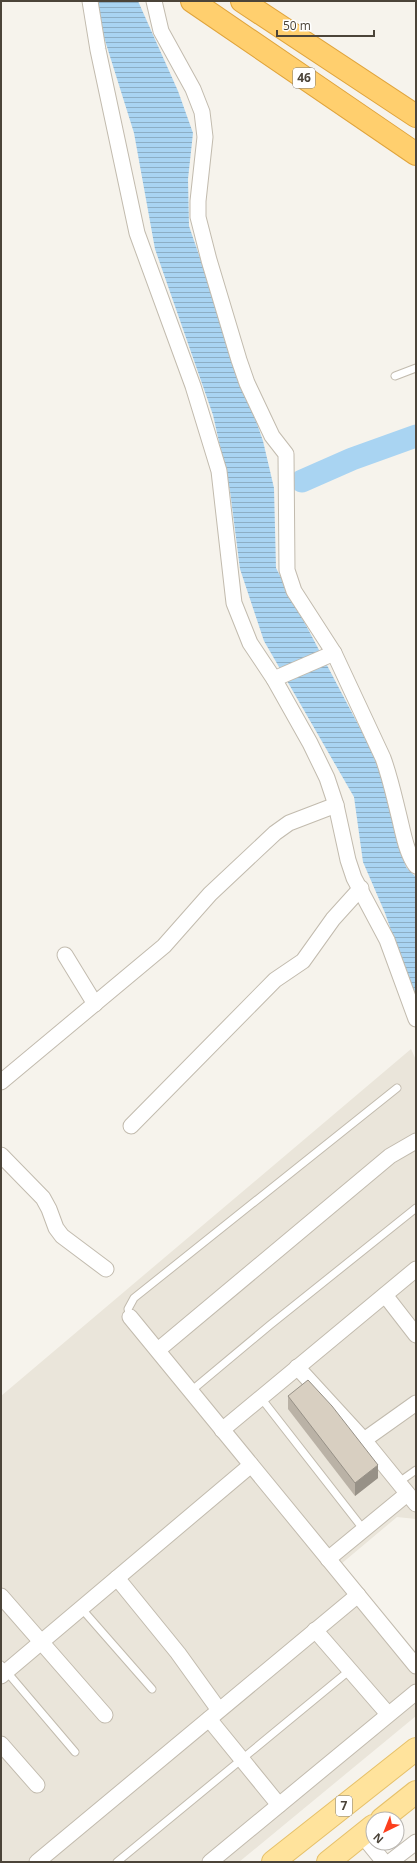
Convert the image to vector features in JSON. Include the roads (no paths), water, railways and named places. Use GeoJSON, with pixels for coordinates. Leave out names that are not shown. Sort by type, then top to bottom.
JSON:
{"type":"FeatureCollection","features":[{"type":"Feature","properties":{"kind":"highway","name":"46"},"geometry":{"type":"LineString","coordinates":[[192,1],[416,154]]}},
{"type":"Feature","properties":{"kind":"highway","name":"46"},"geometry":{"type":"LineString","coordinates":[[242,1],[416,116]]}},
{"type":"Feature","properties":{"kind":"main road","name":"7"},"geometry":{"type":"LineString","coordinates":[[273,1862],[416,1749]]}},
{"type":"Feature","properties":{"kind":"main road"},"geometry":{"type":"LineString","coordinates":[[392,1811],[416,1792]]}},
{"type":"Feature","properties":{"kind":"main road"},"geometry":{"type":"LineString","coordinates":[[328,1862],[365,1833]]}},
{"type":"Feature","properties":{"kind":"street"},"geometry":{"type":"LineString","coordinates":[[90,1],[98,50],[137,233],[193,386],[219,471],[234,603],[250,643],[278,678],[328,778],[336,805],[348,860],[354,878],[361,888],[387,940],[416,1019]]}},
{"type":"Feature","properties":{"kind":"street"},"geometry":{"type":"LineString","coordinates":[[154,1],[160,31],[193,89],[202,112],[205,137],[198,201],[198,217],[209,260],[247,383],[272,436],[286,454],[286,556],[287,570],[290,581],[383,758],[403,834],[411,859],[416,866]]}},
{"type":"Feature","properties":{"kind":"street"},"geometry":{"type":"LineString","coordinates":[[278,678],[330,655]]}},
{"type":"Feature","properties":{"kind":"street"},"geometry":{"type":"LineString","coordinates":[[1,1082],[164,946],[210,894],[275,833],[289,823],[336,805]]}},
{"type":"Feature","properties":{"kind":"street"},"geometry":{"type":"LineString","coordinates":[[131,1126],[275,980],[303,961],[330,924],[361,888]]}},
{"type":"Feature","properties":{"kind":"street"},"geometry":{"type":"LineString","coordinates":[[65,955],[95,1004]]}},
{"type":"Feature","properties":{"kind":"street"},"geometry":{"type":"LineString","coordinates":[[158,1350],[390,1156],[416,1141]]}},
{"type":"Feature","properties":{"kind":"street"},"geometry":{"type":"LineString","coordinates":[[1,1155],[43,1198],[56,1228],[62,1236],[106,1269]]}},
{"type":"Feature","properties":{"kind":"street"},"geometry":{"type":"LineString","coordinates":[[222,1430],[416,1269]]}},
{"type":"Feature","properties":{"kind":"street"},"geometry":{"type":"LineString","coordinates":[[385,1295],[416,1335]]}},
{"type":"Feature","properties":{"kind":"street"},"geometry":{"type":"LineString","coordinates":[[130,1317],[416,1666]]}},
{"type":"Feature","properties":{"kind":"street"},"geometry":{"type":"LineString","coordinates":[[297,1367],[364,1440],[407,1494],[328,1559]]}},
{"type":"Feature","properties":{"kind":"street"},"geometry":{"type":"LineString","coordinates":[[364,1440],[416,1403]]}},
{"type":"Feature","properties":{"kind":"street"},"geometry":{"type":"LineString","coordinates":[[3,1671],[41,1642],[251,1465]]}},
{"type":"Feature","properties":{"kind":"street"},"geometry":{"type":"LineString","coordinates":[[117,1578],[178,1653],[242,1758],[279,1805]]}},
{"type":"Feature","properties":{"kind":"street"},"geometry":{"type":"LineString","coordinates":[[41,1861],[214,1714],[358,1595]]}},
{"type":"Feature","properties":{"kind":"street"},"geometry":{"type":"LineString","coordinates":[[1,1596],[105,1715]]}},
{"type":"Feature","properties":{"kind":"street"},"geometry":{"type":"LineString","coordinates":[[316,1630],[388,1714]]}},
{"type":"Feature","properties":{"kind":"street"},"geometry":{"type":"LineString","coordinates":[[210,1862],[416,1692]]}},
{"type":"Feature","properties":{"kind":"street"},"geometry":{"type":"LineString","coordinates":[[1,1744],[37,1785]]}},
{"type":"Feature","properties":{"kind":"street"},"geometry":{"type":"LineString","coordinates":[[390,1862],[416,1842]]}},
{"type":"Feature","properties":{"kind":"street"},"geometry":{"type":"LineString","coordinates":[[378,1851],[384,1862]]}},
{"type":"Feature","properties":{"kind":"lane"},"geometry":{"type":"LineString","coordinates":[[395,376],[416,368]]}},
{"type":"Feature","properties":{"kind":"lane"},"geometry":{"type":"LineString","coordinates":[[130,1317],[128,1309],[134,1298],[397,1088]]}},
{"type":"Feature","properties":{"kind":"lane"},"geometry":{"type":"LineString","coordinates":[[191,1392],[270,1325],[416,1208]]}},
{"type":"Feature","properties":{"kind":"lane"},"geometry":{"type":"LineString","coordinates":[[261,1398],[364,1530]]}},
{"type":"Feature","properties":{"kind":"lane"},"geometry":{"type":"LineString","coordinates":[[407,1494],[416,1470]]}},
{"type":"Feature","properties":{"kind":"lane"},"geometry":{"type":"LineString","coordinates":[[81,1608],[152,1689]]}},
{"type":"Feature","properties":{"kind":"lane"},"geometry":{"type":"LineString","coordinates":[[117,1862],[350,1670]]}},
{"type":"Feature","properties":{"kind":"lane"},"geometry":{"type":"LineString","coordinates":[[3,1671],[75,1752]]}},
{"type":"Feature","properties":{"kind":"water"},"geometry":{"type":"Polygon","coordinates":[[[97,1],[138,1],[178,91],[193,133],[188,179],[189,226],[263,441],[274,488],[276,568],[372,751],[395,813],[406,867],[416,877],[416,1001],[385,913],[363,862],[354,797],[264,641],[240,569],[230,491],[213,415],[155,249],[134,133],[102,31],[97,1]]]}},
{"type":"Feature","properties":{"kind":"waterway"},"geometry":{"type":"LineString","coordinates":[[302,481],[352,459],[416,436]]}}]}
